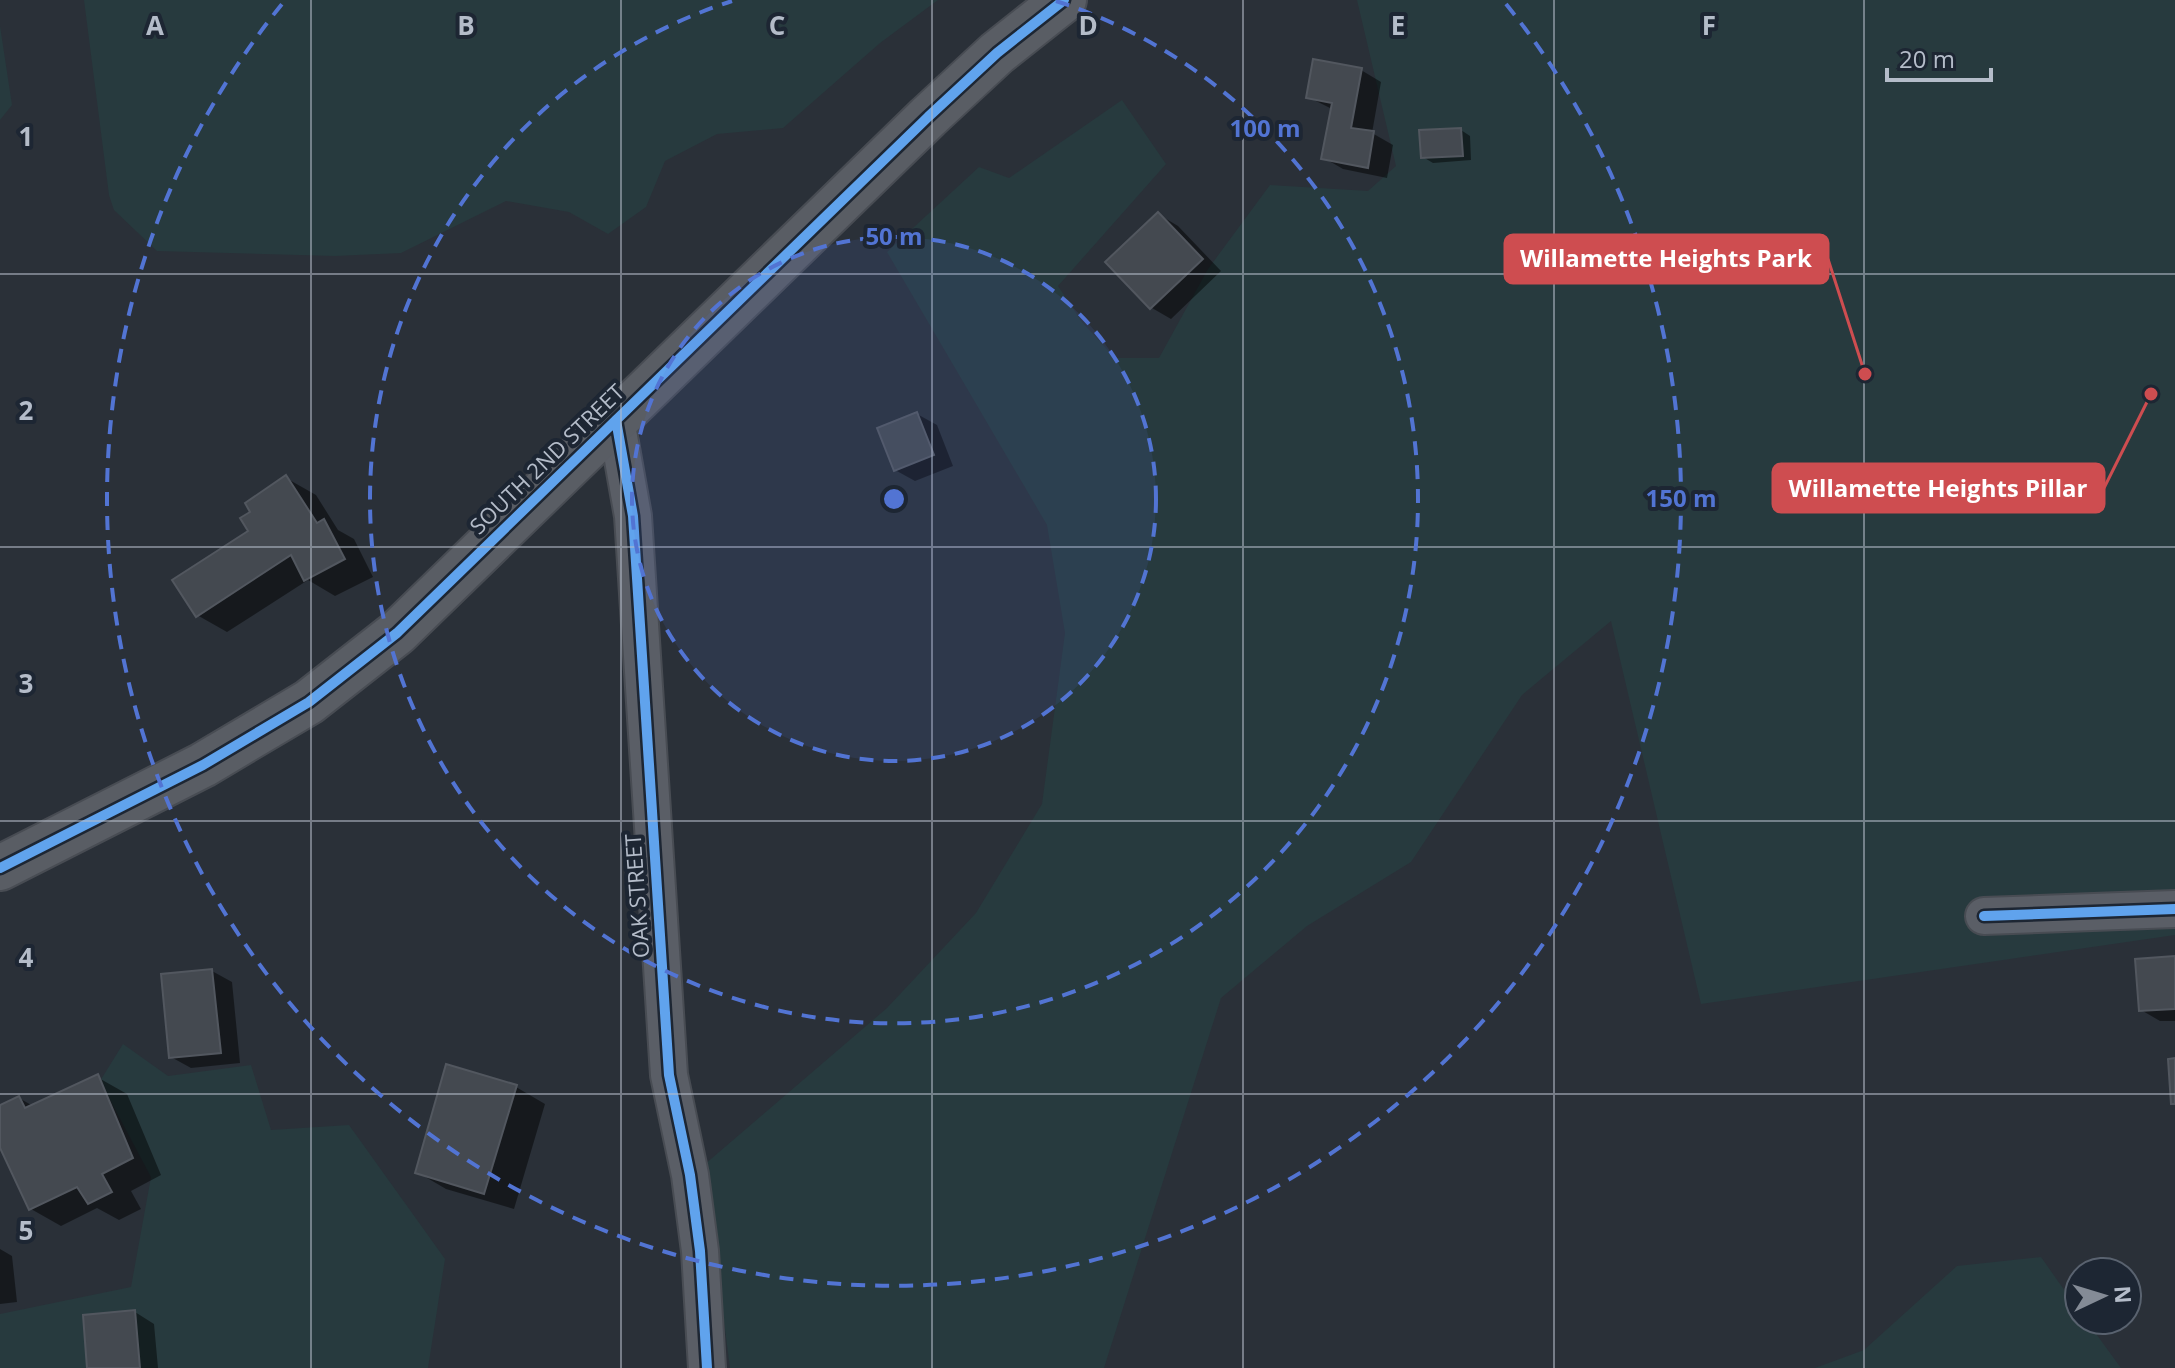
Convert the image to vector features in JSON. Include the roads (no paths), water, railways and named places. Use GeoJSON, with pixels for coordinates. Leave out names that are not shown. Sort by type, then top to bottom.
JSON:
{"type":"FeatureCollection","features":[{"type":"Feature","properties":{"kind":"street","name":"SOUTH 2ND STREET"},"geometry":{"type":"LineString","coordinates":[[0,868],[203,765],[309,702],[397,633],[985,64],[1064,0]]}},
{"type":"Feature","properties":{"kind":"street","name":"OAK STREET"},"geometry":{"type":"LineString","coordinates":[[616,420],[633,516],[669,1075],[690,1175],[702,1266],[707,1368]]}},
{"type":"Feature","properties":{"kind":"street"},"geometry":{"type":"LineString","coordinates":[[1984,916],[2175,909]]}},
{"type":"Feature","properties":{"kind":"place","name":"Willamette Heights Park"},"geometry":{"type":"Point","coordinates":[1865,374]}},
{"type":"Feature","properties":{"kind":"place","name":"Willamette Heights Pillar"},"geometry":{"type":"Point","coordinates":[2151,394]}}]}
